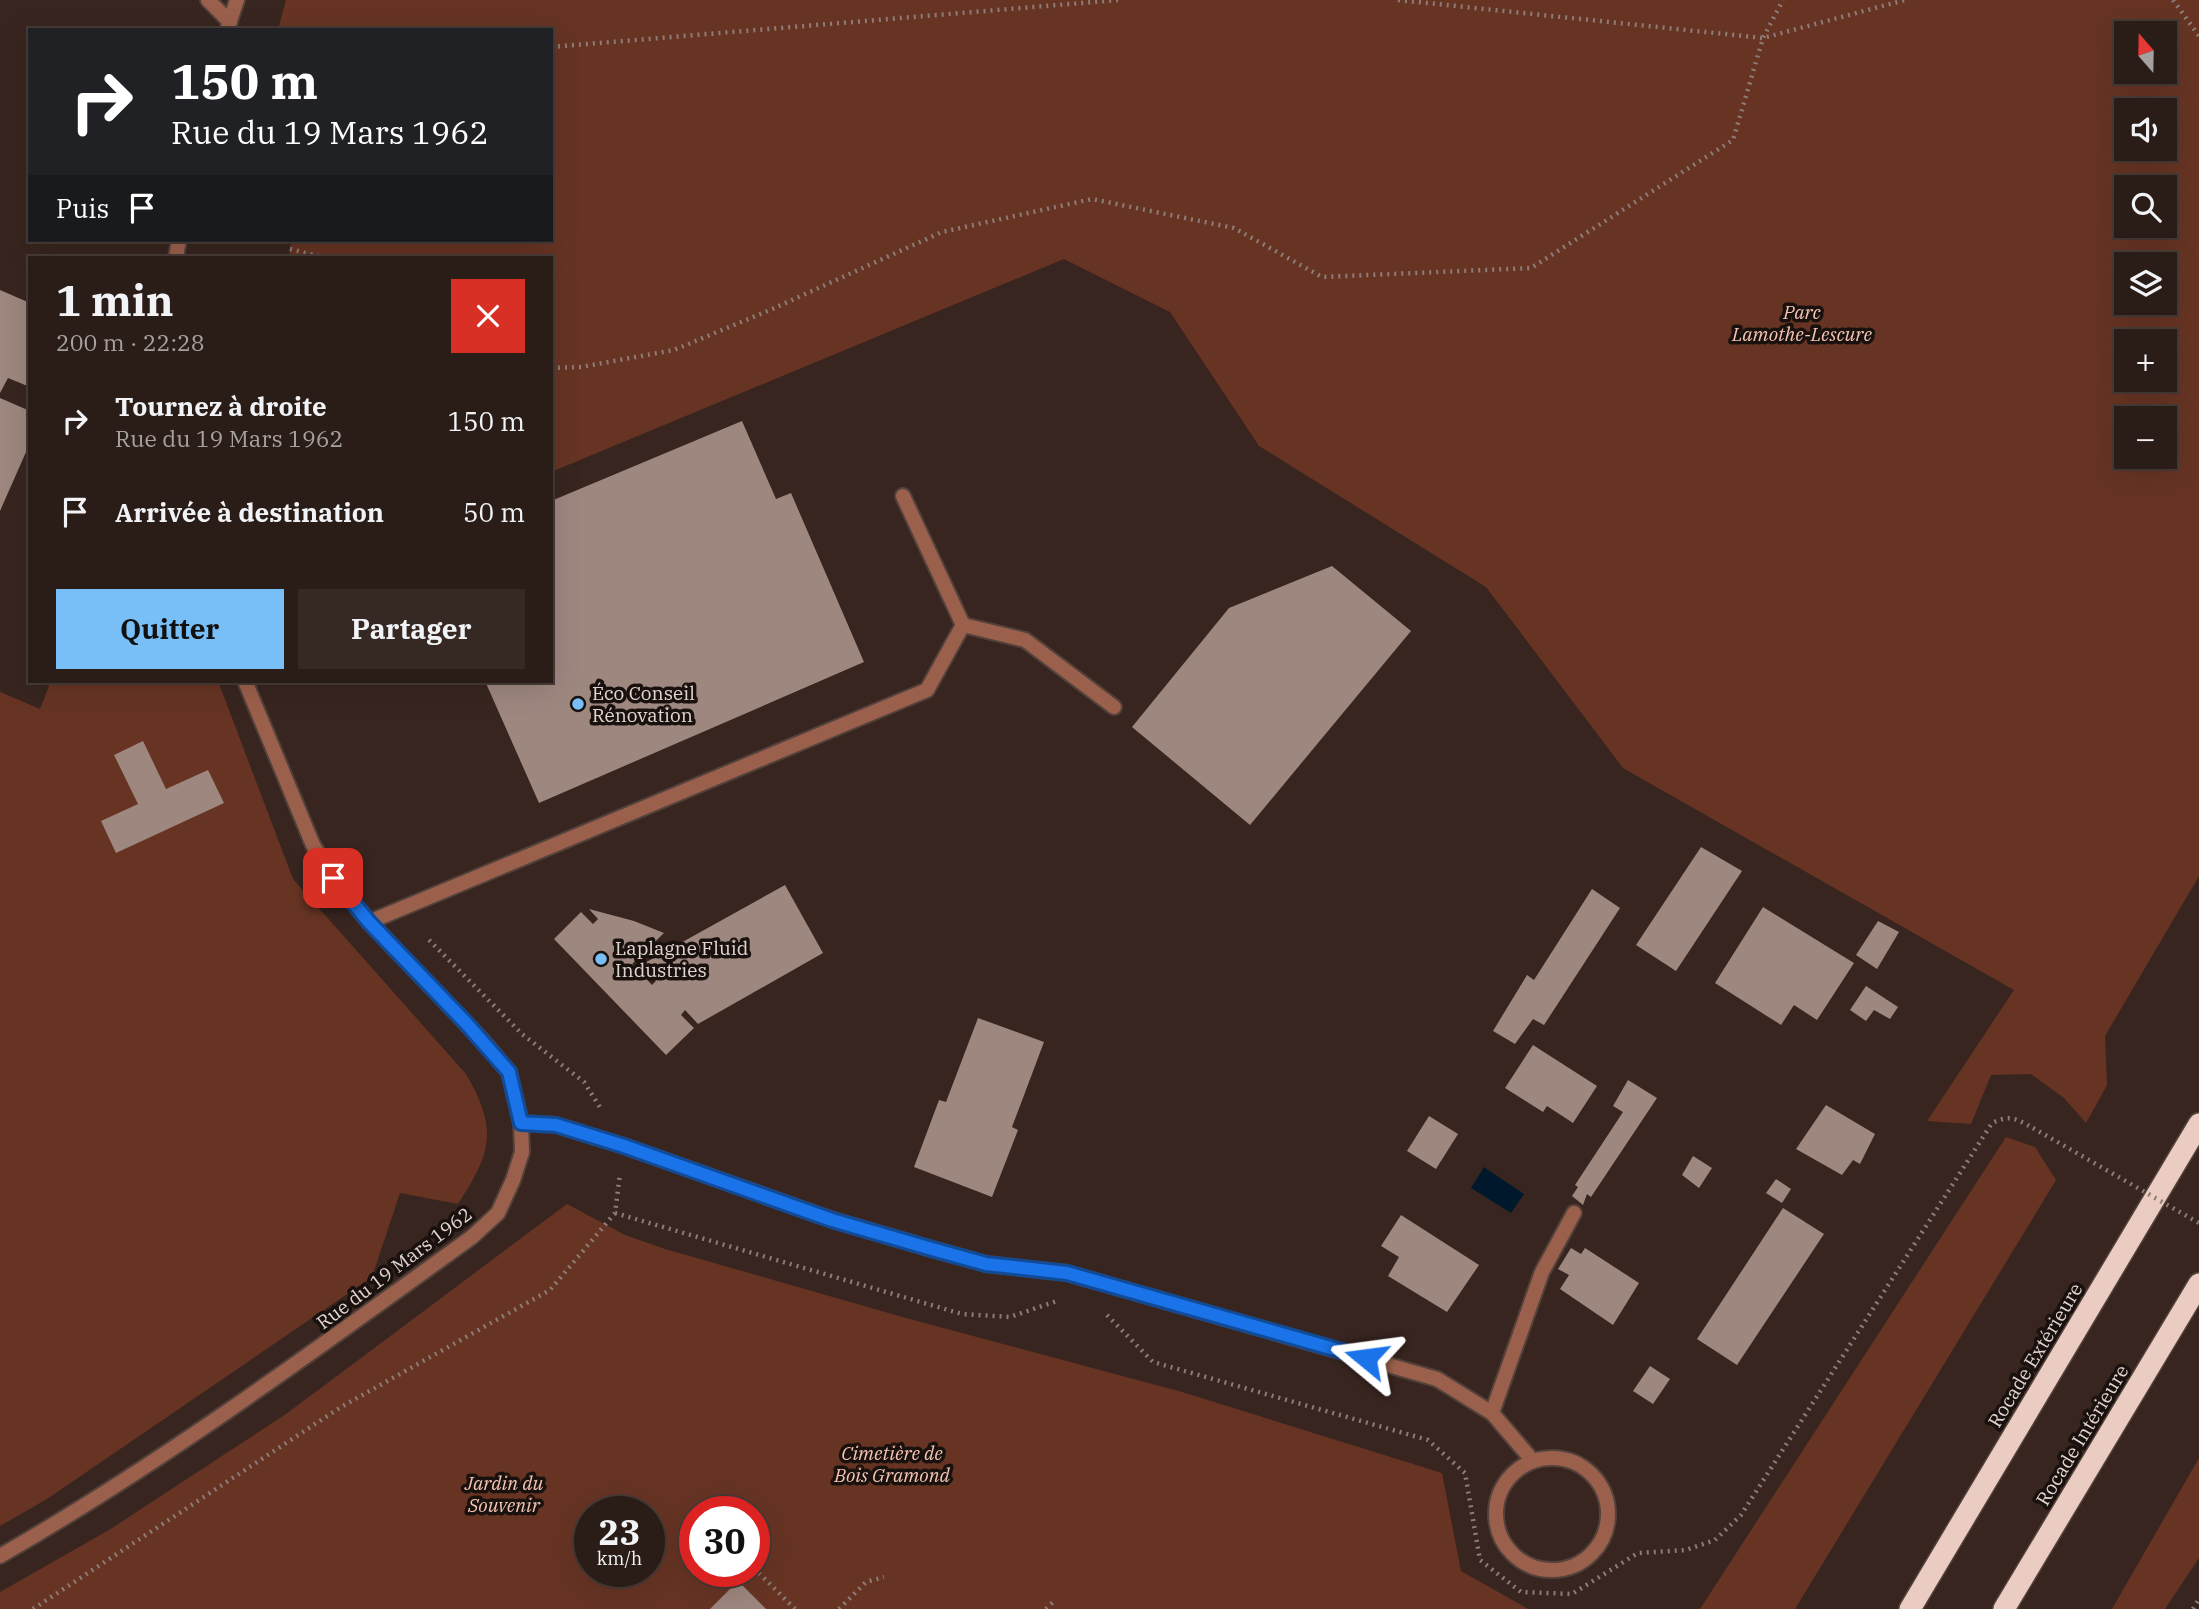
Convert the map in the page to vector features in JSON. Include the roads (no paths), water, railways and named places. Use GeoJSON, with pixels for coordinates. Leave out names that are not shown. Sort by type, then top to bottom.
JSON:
{"type":"FeatureCollection","features":[{"type":"Feature","properties":{"kind":"highway","name":"Rocade Extérieure"},"geometry":{"type":"LineString","coordinates":[[1910,1609],[2199,1124]]}},
{"type":"Feature","properties":{"kind":"highway","name":"Rocade Intérieure"},"geometry":{"type":"LineString","coordinates":[[2004,1609],[2199,1284]]}},
{"type":"Feature","properties":{"kind":"street"},"geometry":{"type":"LineString","coordinates":[[208,0],[229,26]]}},
{"type":"Feature","properties":{"kind":"street"},"geometry":{"type":"LineString","coordinates":[[229,26],[237,0]]}},
{"type":"Feature","properties":{"kind":"street"},"geometry":{"type":"LineString","coordinates":[[903,496],[963,625]]}},
{"type":"Feature","properties":{"kind":"street"},"geometry":{"type":"LineString","coordinates":[[963,625],[1025,640],[1114,707]]}},
{"type":"Feature","properties":{"kind":"street"},"geometry":{"type":"LineString","coordinates":[[369,922],[927,690],[963,625]]}},
{"type":"Feature","properties":{"kind":"street","name":"Rue du 19 Mars 1962"},"geometry":{"type":"LineString","coordinates":[[0,1556],[76,1512],[280,1376],[472,1237],[498,1213],[522,1152],[521,1123],[509,1072],[369,922],[333,878],[313,845],[246,683]]}},
{"type":"Feature","properties":{"kind":"street"},"geometry":{"type":"LineString","coordinates":[[521,1123],[556,1125],[624,1146],[832,1220],[932,1249],[986,1264],[1067,1273],[1437,1378],[1492,1413],[1533,1461]]}},
{"type":"Feature","properties":{"kind":"street"},"geometry":{"type":"LineString","coordinates":[[1492,1413],[1542,1272],[1574,1213]]}},
{"type":"Feature","properties":{"kind":"street"},"geometry":{"type":"LineString","coordinates":[[1550,1458],[1568,1460],[1597,1479],[1606,1495],[1609,1512],[1607,1530],[1600,1546],[1587,1559],[1572,1568],[1552,1571],[1533,1568],[1516,1558],[1503,1543],[1496,1524],[1496,1504],[1503,1486],[1516,1471],[1533,1461],[1550,1458]]}},
{"type":"Feature","properties":{"kind":"water"},"geometry":{"type":"Polygon","coordinates":[[[1484,1167],[1524,1194],[1511,1213],[1471,1188],[1484,1167]]]}},
{"type":"Feature","properties":{"kind":"place","name":"Éco Conseil Rénovation"},"geometry":{"type":"Point","coordinates":[578,704]}},
{"type":"Feature","properties":{"kind":"place","name":"Laplagne Fluid Industries"},"geometry":{"type":"Point","coordinates":[601,959]}},
{"type":"Feature","properties":{"kind":"park label","name":"Parc Lamothe-Lescure"},"geometry":{"type":"Point","coordinates":[1802,323]}},
{"type":"Feature","properties":{"kind":"park label","name":"Cimetière de Bois Gramond"},"geometry":{"type":"Point","coordinates":[892,1464]}},
{"type":"Feature","properties":{"kind":"park label","name":"Jardin du Souvenir"},"geometry":{"type":"Point","coordinates":[504,1494]}}]}
